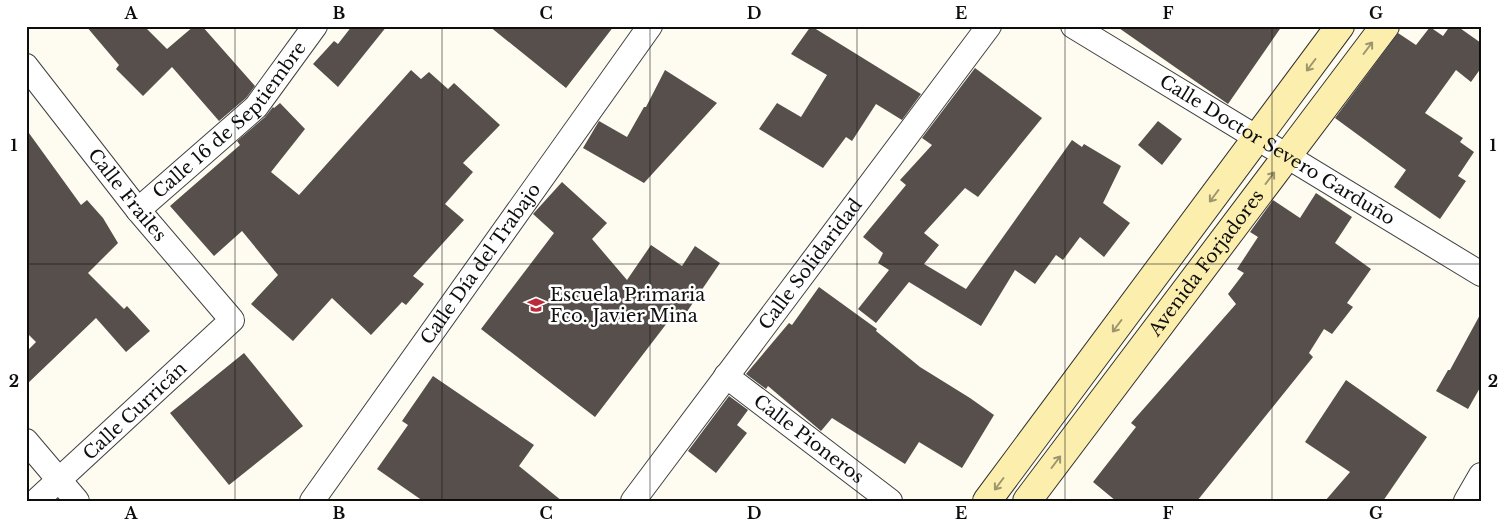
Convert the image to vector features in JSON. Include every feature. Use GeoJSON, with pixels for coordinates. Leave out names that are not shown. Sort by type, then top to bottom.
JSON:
{"type":"FeatureCollection","features":[{"type":"Feature","properties":{"kind":"main road","name":"Avenida Forjadores"},"geometry":{"type":"LineString","coordinates":[[987,501],[1340,26]]}},
{"type":"Feature","properties":{"kind":"main road","name":"Avenida Forjadores"},"geometry":{"type":"LineString","coordinates":[[1027,501],[1385,26]]}},
{"type":"Feature","properties":{"kind":"street","name":"Calle 16 de Septiembre"},"geometry":{"type":"LineString","coordinates":[[138,210],[256,107],[315,26]]}},
{"type":"Feature","properties":{"kind":"street","name":"Calle Día del Trabajo"},"geometry":{"type":"LineString","coordinates":[[312,501],[650,26]]}},
{"type":"Feature","properties":{"kind":"street","name":"Calle Solidaridad"},"geometry":{"type":"LineString","coordinates":[[633,501],[989,26]]}},
{"type":"Feature","properties":{"kind":"street","name":"Calle Doctor Severo Garduño"},"geometry":{"type":"LineString","coordinates":[[1073,26],[1481,274]]}},
{"type":"Feature","properties":{"kind":"street","name":"Calle Frailes"},"geometry":{"type":"LineString","coordinates":[[26,66],[138,210],[232,320]]}},
{"type":"Feature","properties":{"kind":"street","name":"Calle Curricán"},"geometry":{"type":"LineString","coordinates":[[36,501],[232,320]]}},
{"type":"Feature","properties":{"kind":"street","name":"Calle Pioneros"},"geometry":{"type":"LineString","coordinates":[[726,376],[890,501]]}},
{"type":"Feature","properties":{"kind":"street"},"geometry":{"type":"LineString","coordinates":[[26,441],[77,501]]}},
{"type":"Feature","properties":{"kind":"street"},"geometry":{"type":"LineString","coordinates":[[1466,501],[1481,476]]}},
{"type":"Feature","properties":{"kind":"building"},"geometry":{"type":"Polygon","coordinates":[[[86,26],[144,26],[167,49],[194,26],[202,26],[255,86],[246,98],[219,121],[172,67],[143,96],[116,69],[119,65],[86,26]]]}},
{"type":"Feature","properties":{"kind":"building"},"geometry":{"type":"Polygon","coordinates":[[[352,26],[387,26],[338,87],[313,64],[334,41],[338,44],[352,26]]]}},
{"type":"Feature","properties":{"kind":"building"},"geometry":{"type":"Polygon","coordinates":[[[489,26],[614,26],[566,88],[489,26]]]}},
{"type":"Feature","properties":{"kind":"building"},"geometry":{"type":"Polygon","coordinates":[[[811,26],[921,94],[902,120],[876,104],[852,141],[846,137],[823,168],[759,129],[777,103],[801,117],[827,75],[791,54],[811,26]]]}},
{"type":"Feature","properties":{"kind":"building"},"geometry":{"type":"Polygon","coordinates":[[[1116,26],[1282,26],[1228,104],[1116,26]]]}},
{"type":"Feature","properties":{"kind":"building"},"geometry":{"type":"Polygon","coordinates":[[[1450,26],[1457,26],[1481,43],[1481,68],[1471,82],[1456,70],[1425,113],[1463,138],[1460,142],[1474,152],[1458,176],[1466,181],[1440,219],[1394,187],[1406,170],[1335,118],[1398,33],[1416,45],[1430,27],[1443,36],[1450,26]]]}},
{"type":"Feature","properties":{"kind":"building"},"geometry":{"type":"Polygon","coordinates":[[[975,68],[1042,118],[978,197],[965,188],[924,233],[939,245],[924,264],[966,289],[1072,140],[1082,147],[1084,144],[1121,166],[1103,203],[1130,223],[1104,257],[1080,237],[1063,260],[1056,255],[1035,284],[1015,270],[981,326],[909,282],[876,323],[858,309],[889,270],[878,263],[883,253],[863,237],[906,185],[900,180],[932,145],[922,138],[975,68]]]}},
{"type":"Feature","properties":{"kind":"building"},"geometry":{"type":"Polygon","coordinates":[[[411,70],[421,79],[429,72],[448,89],[454,83],[500,125],[463,163],[473,172],[445,204],[464,220],[413,276],[424,284],[406,305],[402,302],[371,335],[332,298],[293,341],[251,304],[278,275],[242,231],[214,256],[170,206],[240,145],[237,141],[265,117],[273,107],[280,103],[305,129],[271,172],[299,195],[411,70]]]}},
{"type":"Feature","properties":{"kind":"building"},"geometry":{"type":"Polygon","coordinates":[[[665,70],[717,103],[644,183],[583,148],[599,121],[627,137],[644,107],[646,107],[665,70]]]}},
{"type":"Feature","properties":{"kind":"building"},"geometry":{"type":"Polygon","coordinates":[[[1158,121],[1182,139],[1162,165],[1138,145],[1158,121]]]}},
{"type":"Feature","properties":{"kind":"building"},"geometry":{"type":"Polygon","coordinates":[[[26,129],[81,205],[87,200],[103,218],[118,243],[88,273],[124,309],[127,306],[150,331],[126,352],[96,318],[26,385],[26,352],[36,342],[26,332],[26,129]]]}},
{"type":"Feature","properties":{"kind":"building"},"geometry":{"type":"Polygon","coordinates":[[[562,182],[607,223],[592,239],[627,280],[651,245],[682,266],[695,246],[720,263],[684,316],[677,310],[595,417],[481,329],[554,233],[533,214],[562,182]]]}},
{"type":"Feature","properties":{"kind":"building"},"geometry":{"type":"Polygon","coordinates":[[[1316,193],[1352,217],[1335,243],[1371,269],[1347,303],[1353,307],[1332,334],[1324,329],[1309,353],[1313,357],[1197,501],[1116,501],[1093,482],[1136,427],[1131,423],[1236,304],[1228,294],[1244,273],[1237,269],[1258,237],[1250,232],[1273,200],[1300,218],[1316,193]]]}},
{"type":"Feature","properties":{"kind":"building"},"geometry":{"type":"Polygon","coordinates":[[[819,287],[877,329],[876,331],[920,367],[994,415],[962,468],[919,442],[905,464],[832,418],[821,431],[768,386],[766,389],[746,374],[789,323],[792,325],[819,287]]]}},
{"type":"Feature","properties":{"kind":"building"},"geometry":{"type":"Polygon","coordinates":[[[1481,313],[1481,386],[1468,409],[1436,391],[1448,370],[1450,370],[1481,313]]]}},
{"type":"Feature","properties":{"kind":"building"},"geometry":{"type":"Polygon","coordinates":[[[244,353],[303,426],[229,485],[170,413],[244,353]]]}},
{"type":"Feature","properties":{"kind":"building"},"geometry":{"type":"Polygon","coordinates":[[[433,376],[534,445],[519,466],[562,501],[423,501],[377,469],[408,425],[402,421],[433,376]]]}},
{"type":"Feature","properties":{"kind":"building"},"geometry":{"type":"Polygon","coordinates":[[[1346,380],[1427,437],[1383,501],[1325,501],[1350,472],[1305,442],[1346,380]]]}},
{"type":"Feature","properties":{"kind":"building"},"geometry":{"type":"Polygon","coordinates":[[[729,396],[748,410],[737,425],[747,433],[716,473],[688,451],[729,396]]]}},
{"type":"Feature","properties":{"kind":"place","name":"Escuela Primaria Fco. Javier Mina"},"geometry":{"type":"Point","coordinates":[536,305]}}]}
